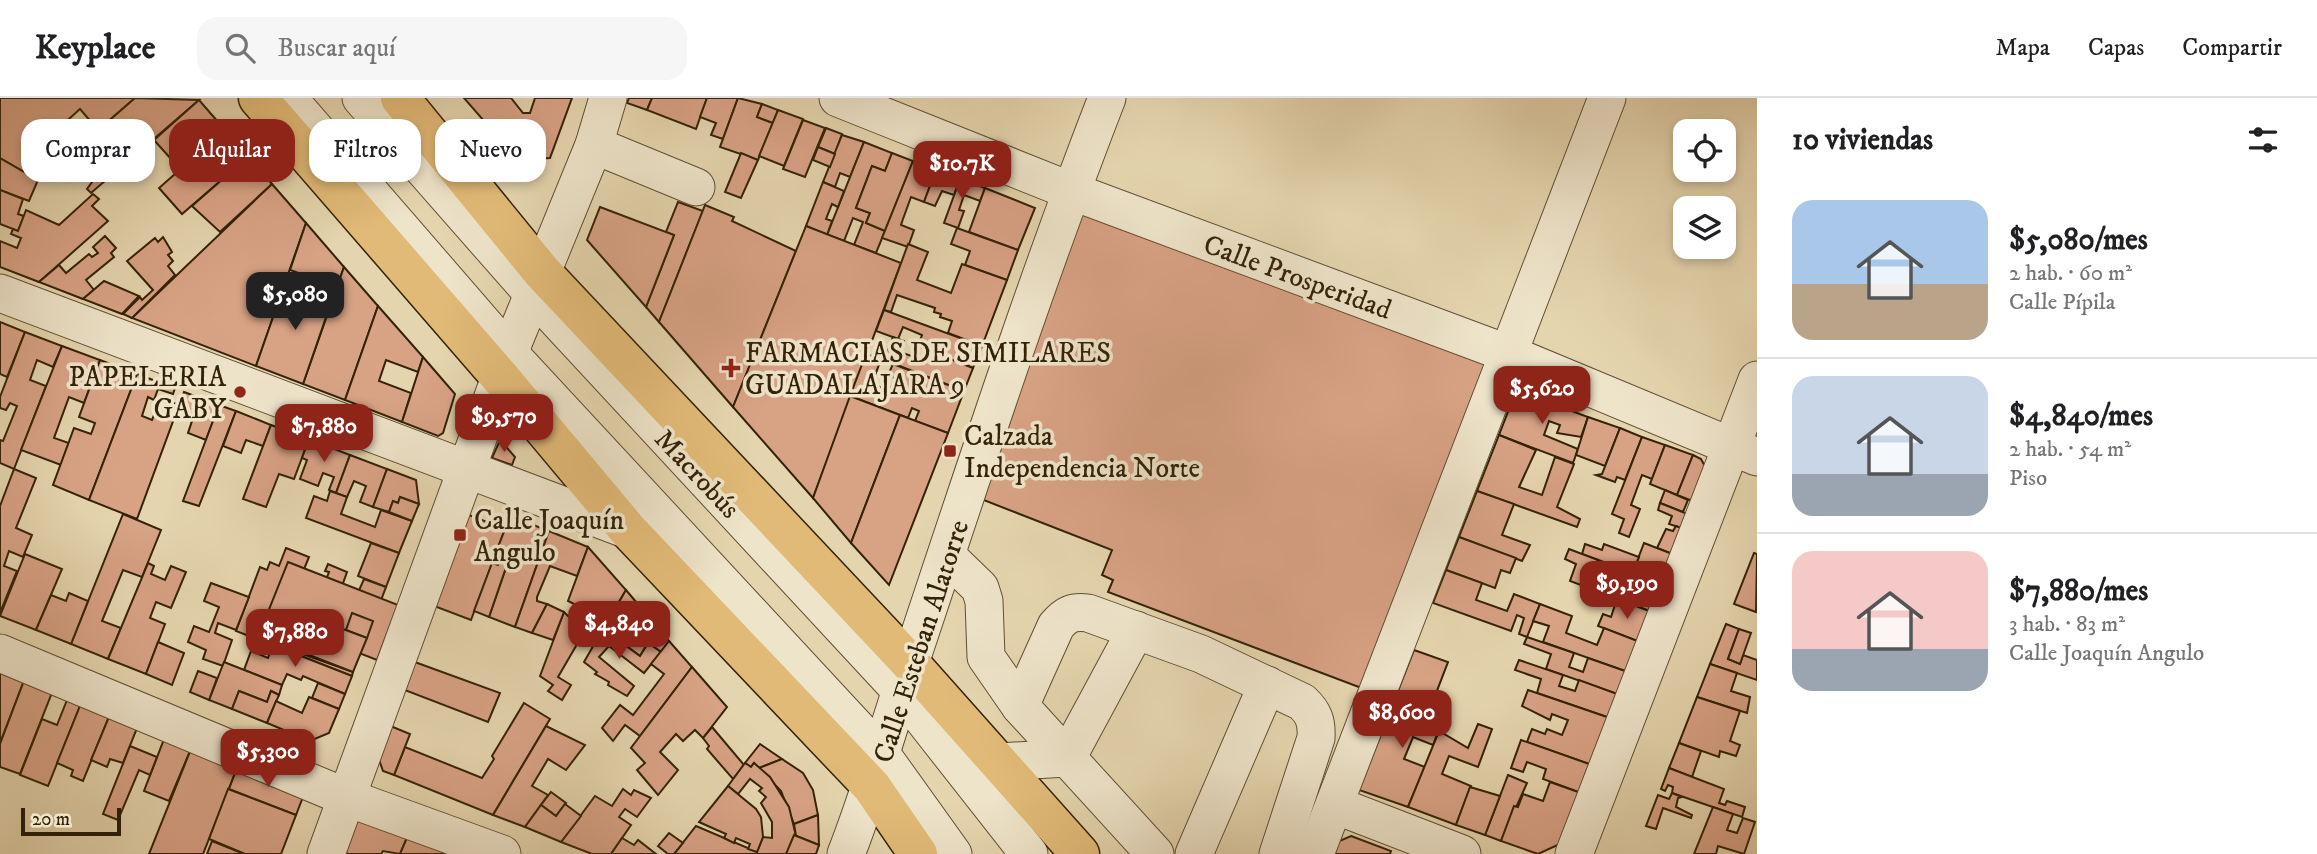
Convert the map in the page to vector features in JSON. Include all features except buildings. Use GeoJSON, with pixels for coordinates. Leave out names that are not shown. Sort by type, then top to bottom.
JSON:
{"type":"FeatureCollection","features":[{"type":"Feature","properties":{"kind":"main road"},"geometry":{"type":"LineString","coordinates":[[258,98],[505,365],[628,530],[877,771],[918,854]]}},
{"type":"Feature","properties":{"kind":"main road"},"geometry":{"type":"LineString","coordinates":[[400,98],[537,283],[905,677],[998,762],[1080,854]]}},
{"type":"Feature","properties":{"kind":"street","name":"Macrobús"},"geometry":{"type":"LineString","coordinates":[[288,98],[505,365],[953,854]]}},
{"type":"Feature","properties":{"kind":"street"},"geometry":{"type":"LineString","coordinates":[[361,98],[537,283]]}},
{"type":"Feature","properties":{"kind":"street"},"geometry":{"type":"LineString","coordinates":[[326,854],[505,365],[594,145],[608,98]]}},
{"type":"Feature","properties":{"kind":"street","name":"Calle Prosperidad"},"geometry":{"type":"LineString","coordinates":[[838,98],[1071,191],[1509,354],[1743,452]]}},
{"type":"Feature","properties":{"kind":"street","name":"Calle Esteban Alatorre"},"geometry":{"type":"LineString","coordinates":[[846,854],[877,771],[905,677],[1071,191],[1107,98]]}},
{"type":"Feature","properties":{"kind":"street"},"geometry":{"type":"LineString","coordinates":[[1315,854],[1608,98]]}},
{"type":"Feature","properties":{"kind":"street"},"geometry":{"type":"LineString","coordinates":[[594,145],[696,187]]}},
{"type":"Feature","properties":{"kind":"street"},"geometry":{"type":"LineString","coordinates":[[0,293],[628,530]]}},
{"type":"Feature","properties":{"kind":"street"},"geometry":{"type":"LineString","coordinates":[[1574,854],[1743,452],[1757,380]]}},
{"type":"Feature","properties":{"kind":"street"},"geometry":{"type":"LineString","coordinates":[[947,556],[980,588],[984,601],[986,657],[1020,706],[1155,854]]}},
{"type":"Feature","properties":{"kind":"street"},"geometry":{"type":"LineString","coordinates":[[1020,706],[1056,626],[1064,616],[1075,611],[1088,613],[1201,654],[1302,702],[1312,711],[1317,724],[1315,738],[1279,854]]}},
{"type":"Feature","properties":{"kind":"street"},"geometry":{"type":"LineString","coordinates":[[1067,758],[1136,630]]}},
{"type":"Feature","properties":{"kind":"street"},"geometry":{"type":"LineString","coordinates":[[0,653],[348,798],[502,854]]}},
{"type":"Feature","properties":{"kind":"street"},"geometry":{"type":"LineString","coordinates":[[905,677],[1029,854]]}},
{"type":"Feature","properties":{"kind":"street"},"geometry":{"type":"LineString","coordinates":[[1194,854],[1267,685]]}},
{"type":"Feature","properties":{"kind":"street"},"geometry":{"type":"LineString","coordinates":[[998,762],[1067,758]]}},
{"type":"Feature","properties":{"kind":"street"},"geometry":{"type":"LineString","coordinates":[[1335,805],[1462,854]]}},
{"type":"Feature","properties":{"kind":"place","name":"FARMACIAS DE SIMILARES GUADALAJARA 9"},"geometry":{"type":"Point","coordinates":[731,368]}},
{"type":"Feature","properties":{"kind":"place","name":"PAPELERIA GABY"},"geometry":{"type":"Point","coordinates":[240,392]}},
{"type":"Feature","properties":{"kind":"place","name":"Calzada Independencia Norte"},"geometry":{"type":"Point","coordinates":[950,451]}},
{"type":"Feature","properties":{"kind":"place","name":"Calle Joaquín Angulo"},"geometry":{"type":"Point","coordinates":[460,535]}}]}
